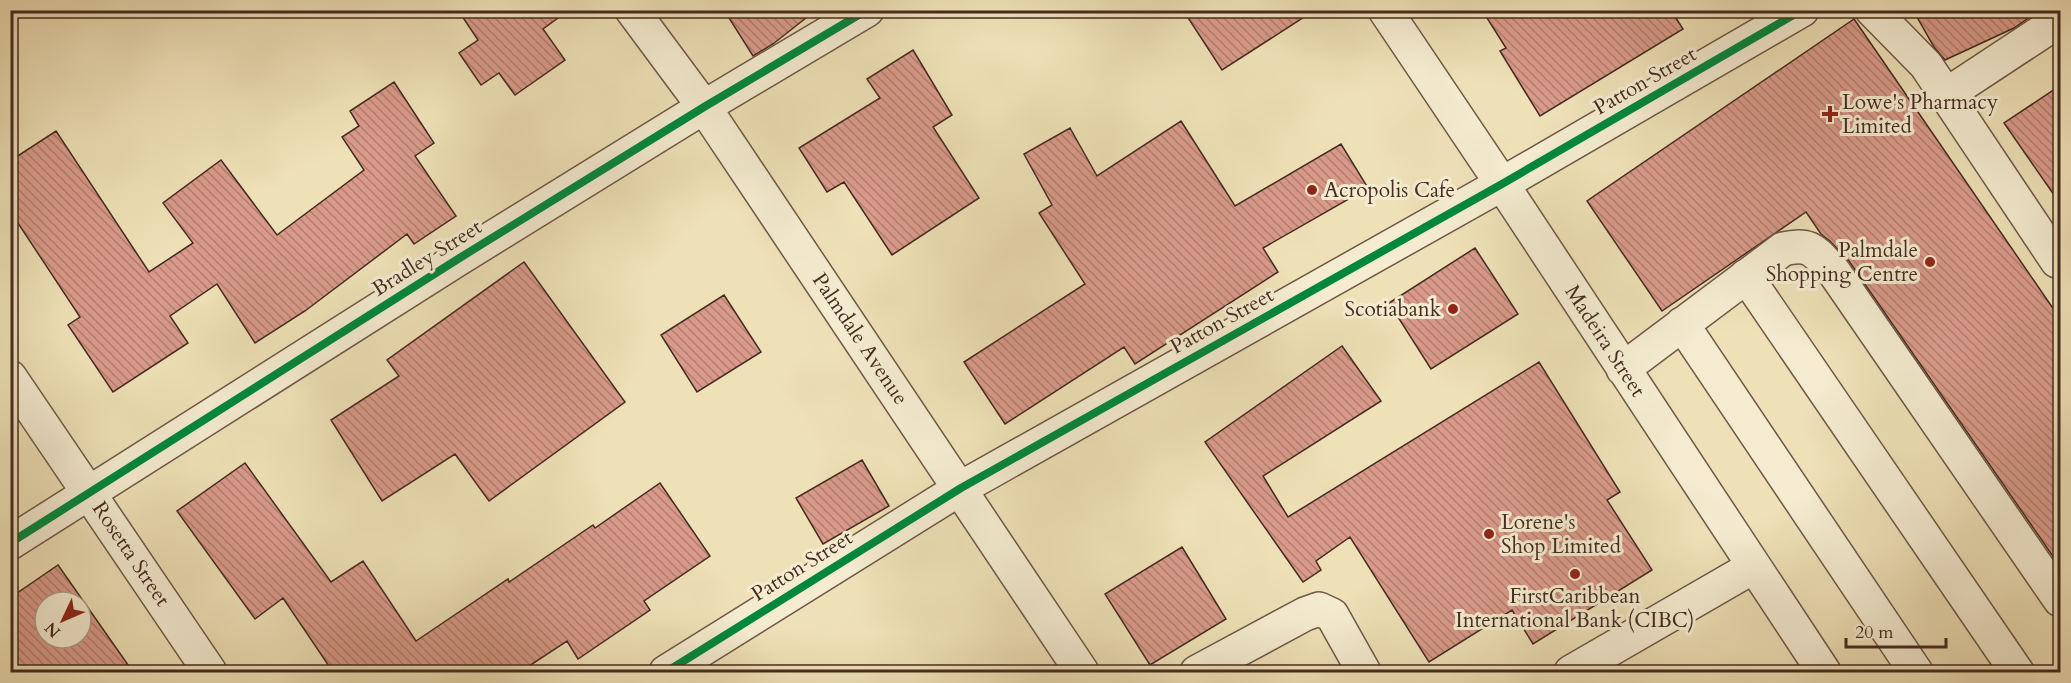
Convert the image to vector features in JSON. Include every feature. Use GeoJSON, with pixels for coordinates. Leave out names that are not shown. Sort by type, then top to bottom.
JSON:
{"type":"FeatureCollection","features":[{"type":"Feature","properties":{"kind":"street","name":"Palmdale Avenue"},"geometry":{"type":"LineString","coordinates":[[632,10],[704,107],[1082,672]]}},
{"type":"Feature","properties":{"kind":"street","name":"Bradley Street"},"geometry":{"type":"LineString","coordinates":[[10,543],[458,259],[704,107],[867,10]]}},
{"type":"Feature","properties":{"kind":"street","name":"Madeira Street"},"geometry":{"type":"LineString","coordinates":[[1385,10],[1824,672]]}},
{"type":"Feature","properties":{"kind":"street","name":"Patton Street"},"geometry":{"type":"LineString","coordinates":[[666,672],[961,488],[1502,184],[1802,10]]}},
{"type":"Feature","properties":{"kind":"street"},"geometry":{"type":"LineString","coordinates":[[1872,10],[1926,65],[2057,261]]}},
{"type":"Feature","properties":{"kind":"street"},"geometry":{"type":"LineString","coordinates":[[1946,95],[2061,20]]}},
{"type":"Feature","properties":{"kind":"street"},"geometry":{"type":"LineString","coordinates":[[1623,369],[1783,249],[1801,245],[1814,251],[1834,272],[2061,600]]}},
{"type":"Feature","properties":{"kind":"street"},"geometry":{"type":"LineString","coordinates":[[1746,276],[2017,672]]}},
{"type":"Feature","properties":{"kind":"street"},"geometry":{"type":"LineString","coordinates":[[1682,324],[1916,672]]}},
{"type":"Feature","properties":{"kind":"street","name":"Rosetta Street"},"geometry":{"type":"LineString","coordinates":[[10,377],[210,672]]}},
{"type":"Feature","properties":{"kind":"street"},"geometry":{"type":"LineString","coordinates":[[1571,672],[1753,567]]}},
{"type":"Feature","properties":{"kind":"street"},"geometry":{"type":"LineString","coordinates":[[1197,672],[1305,614],[1319,609],[1332,615],[1364,672]]}},
{"type":"Feature","properties":{"kind":"building"},"geometry":{"type":"Polygon","coordinates":[[[458,10],[569,10],[543,29],[565,60],[515,95],[499,73],[481,85],[459,53],[478,40],[458,10]]]}},
{"type":"Feature","properties":{"kind":"building"},"geometry":{"type":"Polygon","coordinates":[[[724,10],[816,10],[773,44],[753,56],[724,10]]]}},
{"type":"Feature","properties":{"kind":"building"},"geometry":{"type":"Polygon","coordinates":[[[1183,10],[1315,10],[1222,70],[1183,10]]]}},
{"type":"Feature","properties":{"kind":"building"},"geometry":{"type":"Polygon","coordinates":[[[1482,10],[1671,10],[1683,29],[1540,116],[1500,51],[1506,48],[1482,10]]]}},
{"type":"Feature","properties":{"kind":"building"},"geometry":{"type":"Polygon","coordinates":[[[1913,10],[2040,10],[2014,28],[1945,60],[1934,47],[1913,10]]]}},
{"type":"Feature","properties":{"kind":"building","name":"Palmdale Shopping Centre"},"geometry":{"type":"Polygon","coordinates":[[[1854,19],[2061,320],[2061,568],[1849,261],[1821,234],[1806,212],[1662,311],[1587,201],[1854,19]]]}},
{"type":"Feature","properties":{"kind":"building"},"geometry":{"type":"Polygon","coordinates":[[[913,50],[952,115],[933,127],[979,198],[892,255],[844,182],[827,192],[799,148],[880,98],[867,79],[913,50]]]}},
{"type":"Feature","properties":{"kind":"building"},"geometry":{"type":"Polygon","coordinates":[[[394,82],[434,143],[415,156],[456,216],[414,244],[407,234],[305,311],[255,343],[217,284],[170,316],[188,343],[113,392],[68,325],[80,317],[10,211],[10,161],[56,131],[149,272],[193,243],[163,203],[221,160],[277,235],[364,170],[342,137],[359,126],[350,111],[394,82]]]}},
{"type":"Feature","properties":{"kind":"building"},"geometry":{"type":"Polygon","coordinates":[[[2061,85],[2061,205],[2004,123],[2061,85]]]}},
{"type":"Feature","properties":{"kind":"building"},"geometry":{"type":"Polygon","coordinates":[[[1181,121],[1235,206],[1341,144],[1368,188],[1263,248],[1278,272],[1135,364],[1124,347],[1005,424],[964,362],[1085,284],[1039,213],[1052,205],[1024,154],[1070,128],[1097,176],[1181,121]]]}},
{"type":"Feature","properties":{"kind":"building","name":"Scotiabank"},"geometry":{"type":"Polygon","coordinates":[[[1475,248],[1518,314],[1431,369],[1389,303],[1475,248]]]}},
{"type":"Feature","properties":{"kind":"building"},"geometry":{"type":"Polygon","coordinates":[[[524,262],[625,402],[489,501],[455,454],[382,501],[331,420],[399,376],[387,360],[524,262]]]}},
{"type":"Feature","properties":{"kind":"building"},"geometry":{"type":"Polygon","coordinates":[[[724,295],[761,352],[697,392],[661,335],[724,295]]]}},
{"type":"Feature","properties":{"kind":"building"},"geometry":{"type":"Polygon","coordinates":[[[1342,346],[1381,401],[1263,476],[1288,517],[1539,362],[1620,492],[1607,500],[1652,570],[1533,644],[1512,610],[1429,662],[1350,537],[1316,561],[1321,570],[1303,582],[1205,442],[1342,346]]]}},
{"type":"Feature","properties":{"kind":"building"},"geometry":{"type":"Polygon","coordinates":[[[862,460],[889,506],[823,544],[796,498],[862,460]]]}},
{"type":"Feature","properties":{"kind":"building"},"geometry":{"type":"Polygon","coordinates":[[[245,463],[331,582],[363,561],[416,641],[593,525],[595,528],[660,483],[710,556],[644,601],[650,610],[578,659],[567,641],[520,672],[333,672],[283,598],[255,619],[177,511],[245,463]]]}},
{"type":"Feature","properties":{"kind":"building"},"geometry":{"type":"Polygon","coordinates":[[[1182,547],[1226,619],[1150,665],[1105,594],[1182,547]]]}},
{"type":"Feature","properties":{"kind":"building"},"geometry":{"type":"Polygon","coordinates":[[[58,565],[76,590],[33,590],[33,650],[93,650],[93,615],[133,672],[10,672],[10,598],[58,565]]]}},
{"type":"Feature","properties":{"kind":"cycle path"},"geometry":{"type":"LineString","coordinates":[[10,543],[458,259],[704,107],[867,10]]}},
{"type":"Feature","properties":{"kind":"cycle path"},"geometry":{"type":"LineString","coordinates":[[666,672],[961,488],[1502,184],[1802,10]]}},
{"type":"Feature","properties":{"kind":"place","name":"Lowe's Pharmacy Limited"},"geometry":{"type":"Point","coordinates":[1830,114]}},
{"type":"Feature","properties":{"kind":"place","name":"Acropolis Cafe"},"geometry":{"type":"Point","coordinates":[1312,190]}},
{"type":"Feature","properties":{"kind":"place","name":"Palmdale Shopping Centre"},"geometry":{"type":"Point","coordinates":[1930,262]}},
{"type":"Feature","properties":{"kind":"place","name":"Scotiabank"},"geometry":{"type":"Point","coordinates":[1453,309]}},
{"type":"Feature","properties":{"kind":"place","name":"Lorene's Shop Limited"},"geometry":{"type":"Point","coordinates":[1489,534]}},
{"type":"Feature","properties":{"kind":"place","name":"FirstCaribbean International Bank (CIBC)"},"geometry":{"type":"Point","coordinates":[1575,574]}}]}
